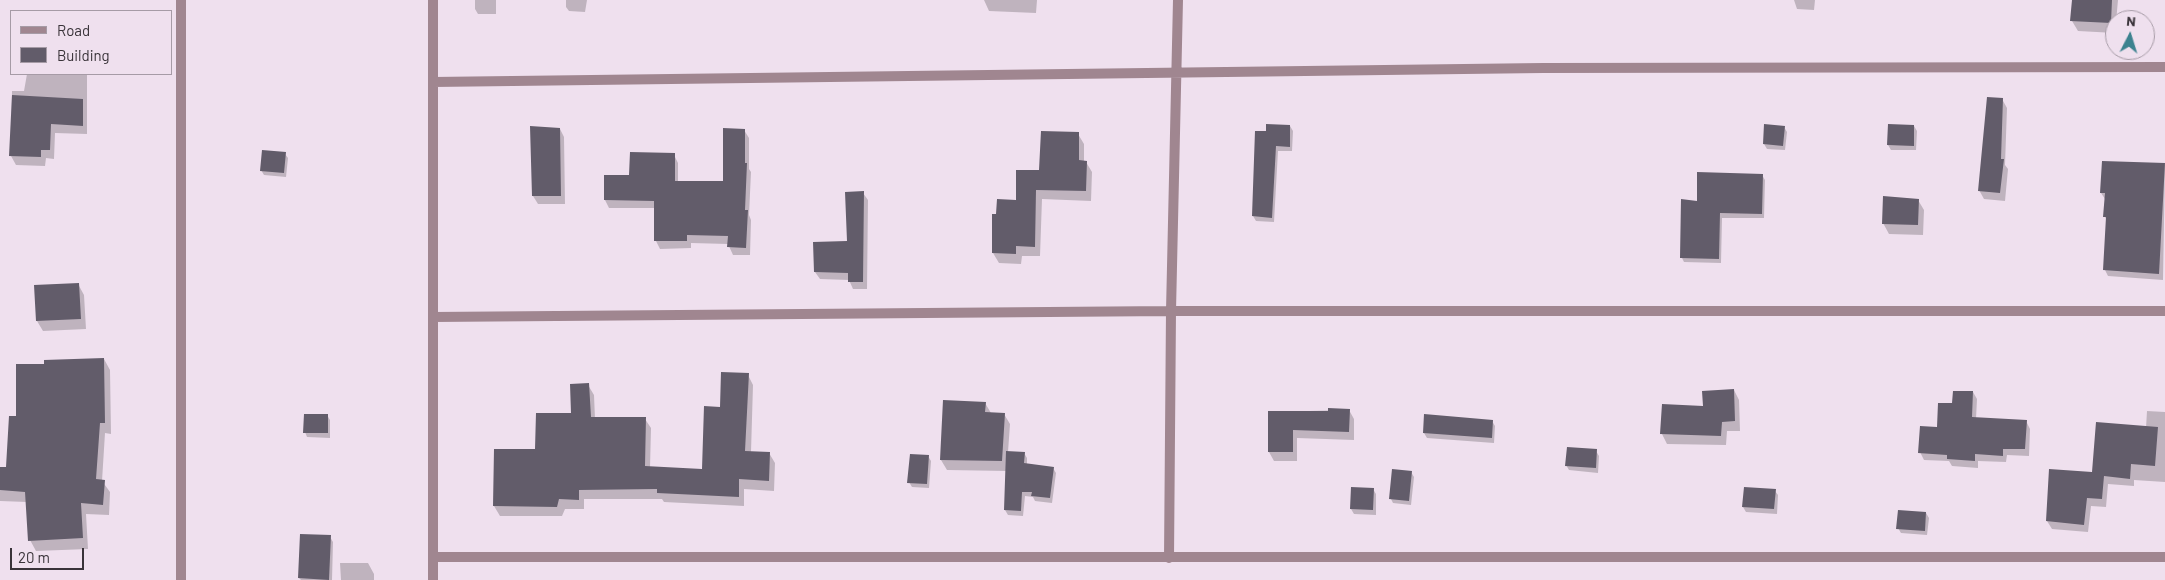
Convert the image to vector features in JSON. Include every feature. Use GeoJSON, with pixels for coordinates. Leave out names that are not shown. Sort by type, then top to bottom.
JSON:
{"type":"FeatureCollection","features":[{"type":"Feature","properties":{"kind":"street"},"geometry":{"type":"LineString","coordinates":[[181,0],[181,580]]}},
{"type":"Feature","properties":{"kind":"street"},"geometry":{"type":"LineString","coordinates":[[433,0],[433,580]]}},
{"type":"Feature","properties":{"kind":"street"},"geometry":{"type":"LineString","coordinates":[[1169,558],[1171,312],[1178,71],[1178,0]]}},
{"type":"Feature","properties":{"kind":"street"},"geometry":{"type":"LineString","coordinates":[[433,82],[1178,71],[1543,68],[2165,67]]}},
{"type":"Feature","properties":{"kind":"street"},"geometry":{"type":"LineString","coordinates":[[433,317],[1171,312],[2165,311]]}},
{"type":"Feature","properties":{"kind":"street"},"geometry":{"type":"LineString","coordinates":[[433,557],[2165,557]]}},
{"type":"Feature","properties":{"kind":"building"},"geometry":{"type":"Polygon","coordinates":[[[2072,0],[2112,0],[2112,10],[2105,10],[2105,23],[2070,21],[2072,0]]]}},
{"type":"Feature","properties":{"kind":"building"},"geometry":{"type":"Polygon","coordinates":[[[12,95],[83,99],[83,126],[51,124],[50,150],[41,150],[41,157],[9,156],[12,95]]]}},
{"type":"Feature","properties":{"kind":"building"},"geometry":{"type":"Polygon","coordinates":[[[1987,97],[2003,98],[2001,159],[2004,159],[2000,193],[1978,191],[1987,97]]]}},
{"type":"Feature","properties":{"kind":"building"},"geometry":{"type":"Polygon","coordinates":[[[1266,124],[1290,125],[1290,147],[1276,146],[1272,218],[1252,216],[1255,131],[1266,131],[1266,124]]]}},
{"type":"Feature","properties":{"kind":"building"},"geometry":{"type":"Polygon","coordinates":[[[1764,124],[1785,126],[1783,146],[1763,144],[1764,124]]]}},
{"type":"Feature","properties":{"kind":"building"},"geometry":{"type":"Polygon","coordinates":[[[1888,124],[1914,125],[1914,146],[1887,145],[1888,124]]]}},
{"type":"Feature","properties":{"kind":"building"},"geometry":{"type":"Polygon","coordinates":[[[530,126],[560,128],[561,196],[532,196],[530,126]]]}},
{"type":"Feature","properties":{"kind":"building"},"geometry":{"type":"Polygon","coordinates":[[[723,128],[745,129],[745,163],[747,163],[745,210],[748,210],[746,248],[727,247],[728,236],[687,235],[687,241],[654,241],[654,201],[604,200],[604,175],[629,175],[630,152],[675,153],[675,181],[723,181],[723,128]]]}},
{"type":"Feature","properties":{"kind":"building"},"geometry":{"type":"Polygon","coordinates":[[[1041,131],[1079,132],[1079,160],[1087,161],[1086,191],[1036,190],[1035,247],[1016,246],[1016,254],[992,253],[992,214],[996,214],[997,199],[1016,200],[1016,170],[1039,170],[1041,131]]]}},
{"type":"Feature","properties":{"kind":"building"},"geometry":{"type":"Polygon","coordinates":[[[262,150],[286,152],[284,173],[260,171],[262,150]]]}},
{"type":"Feature","properties":{"kind":"building"},"geometry":{"type":"Polygon","coordinates":[[[2102,161],[2165,163],[2159,274],[2103,270],[2106,217],[2103,217],[2105,193],[2100,193],[2102,161]]]}},
{"type":"Feature","properties":{"kind":"building"},"geometry":{"type":"Polygon","coordinates":[[[1697,172],[1763,174],[1762,214],[1720,213],[1719,259],[1680,258],[1681,199],[1697,201],[1697,172]]]}},
{"type":"Feature","properties":{"kind":"building"},"geometry":{"type":"Polygon","coordinates":[[[864,191],[863,282],[848,282],[848,273],[814,272],[813,242],[847,241],[845,192],[864,191]]]}},
{"type":"Feature","properties":{"kind":"building"},"geometry":{"type":"Polygon","coordinates":[[[1883,196],[1919,199],[1918,225],[1882,224],[1883,196]]]}},
{"type":"Feature","properties":{"kind":"building"},"geometry":{"type":"Polygon","coordinates":[[[79,283],[81,319],[36,321],[34,285],[79,283]]]}},
{"type":"Feature","properties":{"kind":"building"},"geometry":{"type":"Polygon","coordinates":[[[104,358],[105,423],[100,423],[96,479],[105,480],[103,505],[81,503],[83,538],[28,541],[25,492],[0,490],[0,467],[6,467],[9,416],[16,416],[16,364],[44,364],[44,360],[104,358]]]}},
{"type":"Feature","properties":{"kind":"building"},"geometry":{"type":"Polygon","coordinates":[[[721,372],[749,373],[745,451],[770,452],[769,481],[739,479],[739,497],[657,493],[657,489],[579,490],[579,500],[559,499],[557,507],[493,506],[494,449],[535,449],[536,413],[571,413],[570,384],[589,383],[591,417],[646,417],[645,466],[702,469],[704,406],[720,407],[721,372]]]}},
{"type":"Feature","properties":{"kind":"building"},"geometry":{"type":"Polygon","coordinates":[[[1734,389],[1735,421],[1722,422],[1721,436],[1660,434],[1662,404],[1703,406],[1702,391],[1734,389]]]}},
{"type":"Feature","properties":{"kind":"building"},"geometry":{"type":"Polygon","coordinates":[[[1953,391],[1973,391],[1972,417],[2027,420],[2025,449],[2003,449],[2003,456],[1975,454],[1975,461],[1947,459],[1947,455],[1918,453],[1920,426],[1937,427],[1938,403],[1952,403],[1953,391]]]}},
{"type":"Feature","properties":{"kind":"building"},"geometry":{"type":"Polygon","coordinates":[[[943,400],[986,402],[985,412],[1005,413],[1002,461],[940,460],[943,400]]]}},
{"type":"Feature","properties":{"kind":"building"},"geometry":{"type":"Polygon","coordinates":[[[1328,408],[1350,409],[1349,432],[1293,430],[1293,452],[1268,452],[1268,411],[1328,411],[1328,408]]]}},
{"type":"Feature","properties":{"kind":"building"},"geometry":{"type":"Polygon","coordinates":[[[304,414],[328,414],[328,433],[303,433],[304,414]]]}},
{"type":"Feature","properties":{"kind":"building"},"geometry":{"type":"Polygon","coordinates":[[[1424,414],[1493,420],[1492,438],[1423,433],[1424,414]]]}},
{"type":"Feature","properties":{"kind":"building"},"geometry":{"type":"Polygon","coordinates":[[[2096,422],[2158,427],[2155,466],[2131,464],[2130,479],[2104,476],[2102,499],[2087,498],[2084,525],[2046,521],[2049,469],[2092,472],[2096,422]]]}},
{"type":"Feature","properties":{"kind":"building"},"geometry":{"type":"Polygon","coordinates":[[[1567,447],[1597,449],[1596,468],[1565,466],[1567,447]]]}},
{"type":"Feature","properties":{"kind":"building"},"geometry":{"type":"Polygon","coordinates":[[[1006,451],[1025,452],[1024,463],[1054,467],[1050,498],[1031,496],[1032,492],[1022,492],[1021,511],[1004,510],[1006,451]]]}},
{"type":"Feature","properties":{"kind":"building"},"geometry":{"type":"Polygon","coordinates":[[[910,454],[929,455],[927,484],[907,483],[910,454]]]}},
{"type":"Feature","properties":{"kind":"building"},"geometry":{"type":"Polygon","coordinates":[[[1392,469],[1412,471],[1409,501],[1389,499],[1392,469]]]}},
{"type":"Feature","properties":{"kind":"building"},"geometry":{"type":"Polygon","coordinates":[[[1351,487],[1374,488],[1373,510],[1350,509],[1351,487]]]}},
{"type":"Feature","properties":{"kind":"building"},"geometry":{"type":"Polygon","coordinates":[[[1744,487],[1776,489],[1774,509],[1742,507],[1744,487]]]}},
{"type":"Feature","properties":{"kind":"building"},"geometry":{"type":"Polygon","coordinates":[[[1898,510],[1926,512],[1925,531],[1896,529],[1898,510]]]}},
{"type":"Feature","properties":{"kind":"building"},"geometry":{"type":"Polygon","coordinates":[[[300,534],[331,535],[329,580],[298,578],[300,534]]]}}]}
